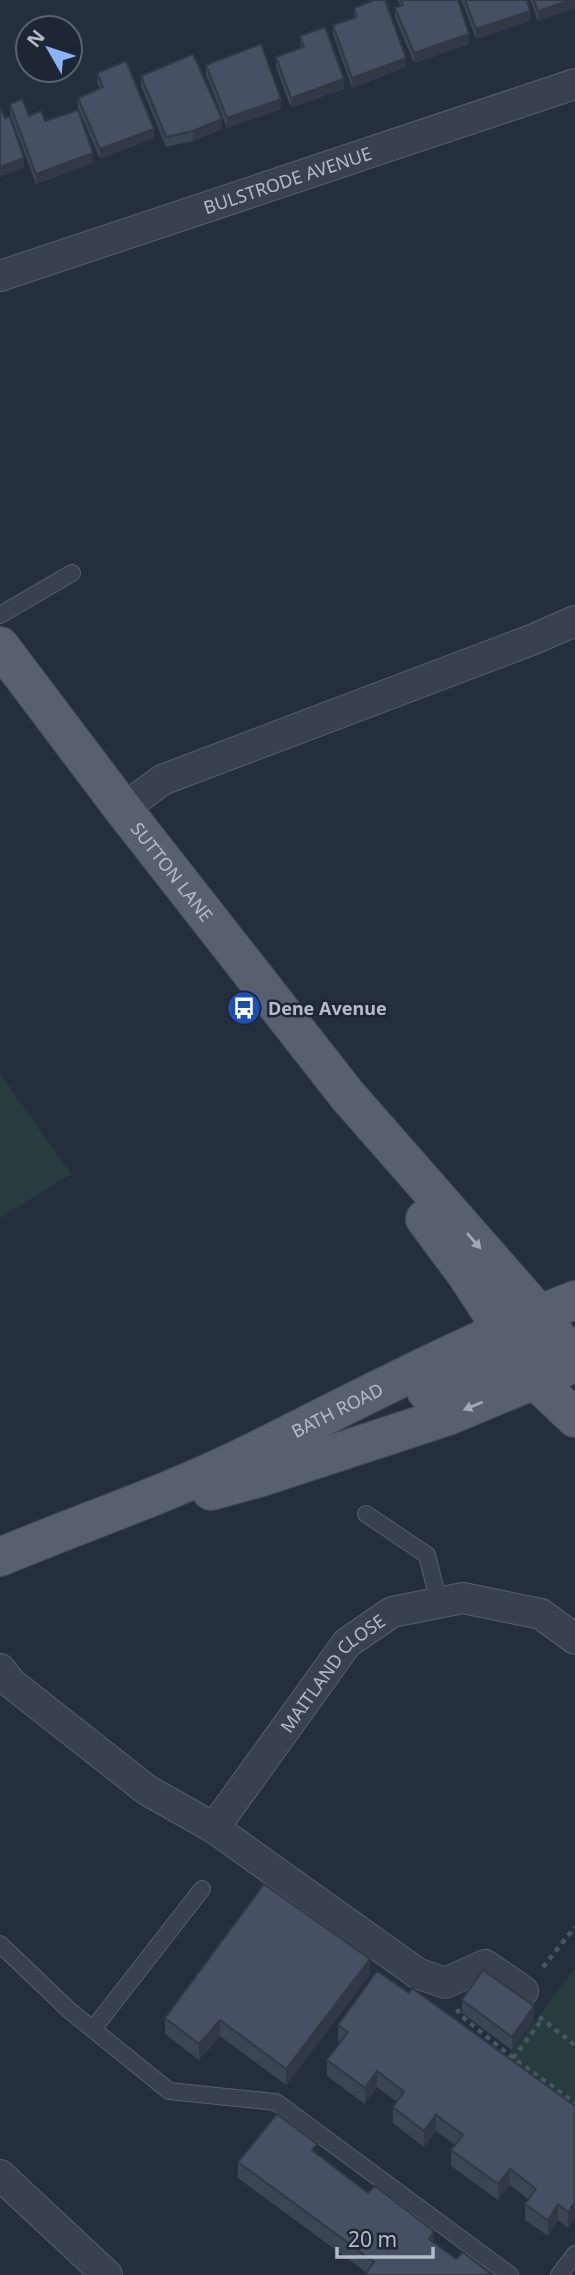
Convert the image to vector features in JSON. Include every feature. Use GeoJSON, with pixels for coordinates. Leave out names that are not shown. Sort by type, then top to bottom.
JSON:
{"type":"FeatureCollection","features":[{"type":"Feature","properties":{"kind":"main road","name":"SUTTON LANE"},"geometry":{"type":"LineString","coordinates":[[0,646],[346,1096],[566,1345]]}},
{"type":"Feature","properties":{"kind":"main road","name":"SUTTON LANE"},"geometry":{"type":"LineString","coordinates":[[346,1096],[519,1356],[575,1418]]}},
{"type":"Feature","properties":{"kind":"main road","name":"BATH ROAD"},"geometry":{"type":"LineString","coordinates":[[566,1345],[575,1300]]}},
{"type":"Feature","properties":{"kind":"main road","name":"BATH ROAD"},"geometry":{"type":"LineString","coordinates":[[0,1557],[98,1519],[243,1457],[307,1423],[519,1356],[566,1345]]}},
{"type":"Feature","properties":{"kind":"main road","name":"BATH ROAD"},"geometry":{"type":"LineString","coordinates":[[98,1519],[259,1478],[448,1416],[519,1356],[566,1345]]}},
{"type":"Feature","properties":{"kind":"street","name":"BULSTRODE AVENUE"},"geometry":{"type":"LineString","coordinates":[[0,276],[575,84]]}},
{"type":"Feature","properties":{"kind":"street"},"geometry":{"type":"LineString","coordinates":[[123,809],[162,780],[575,621]]}},
{"type":"Feature","properties":{"kind":"street","name":"MAITLAND CLOSE"},"geometry":{"type":"LineString","coordinates":[[214,1828],[347,1643],[392,1612],[463,1598],[541,1614],[575,1639]]}},
{"type":"Feature","properties":{"kind":"street"},"geometry":{"type":"LineString","coordinates":[[0,1669],[11,1683],[147,1790],[214,1828],[417,1973],[445,1983],[485,1965],[523,1991]]}},
{"type":"Feature","properties":{"kind":"street"},"geometry":{"type":"LineString","coordinates":[[0,2175],[107,2275]]}},
{"type":"Feature","properties":{"kind":"lane"},"geometry":{"type":"LineString","coordinates":[[0,615],[72,573]]}},
{"type":"Feature","properties":{"kind":"lane"},"geometry":{"type":"LineString","coordinates":[[366,1514],[427,1555],[439,1603]]}},
{"type":"Feature","properties":{"kind":"lane"},"geometry":{"type":"LineString","coordinates":[[93,2029],[202,1889]]}},
{"type":"Feature","properties":{"kind":"lane"},"geometry":{"type":"LineString","coordinates":[[0,1944],[69,2010],[169,2091],[276,2102],[510,2275]]}},
{"type":"Feature","properties":{"kind":"lane"},"geometry":{"type":"LineString","coordinates":[[559,2275],[575,2255]]}},
{"type":"Feature","properties":{"kind":"path"},"geometry":{"type":"LineString","coordinates":[[575,1927],[523,1991],[541,2021],[575,2045]]}},
{"type":"Feature","properties":{"kind":"path"},"geometry":{"type":"LineString","coordinates":[[445,1983],[460,2015],[575,2103]]}},
{"type":"Feature","properties":{"kind":"path"},"geometry":{"type":"LineString","coordinates":[[513,2058],[541,2021]]}},
{"type":"Feature","properties":{"kind":"green space"},"geometry":{"type":"Polygon","coordinates":[[[0,1074],[71,1174],[0,1218],[0,1074]]]}},
{"type":"Feature","properties":{"kind":"green space"},"geometry":{"type":"Polygon","coordinates":[[[575,1968],[575,2114],[505,2061],[575,1968]]]}},
{"type":"Feature","properties":{"kind":"building"},"geometry":{"type":"Polygon","coordinates":[[[374,0],[385,0],[406,58],[352,78],[333,25],[357,17],[354,8],[374,0]]]}},
{"type":"Feature","properties":{"kind":"building"},"geometry":{"type":"Polygon","coordinates":[[[401,0],[458,0],[469,34],[414,53],[395,8],[403,5],[401,0]]]}},
{"type":"Feature","properties":{"kind":"building"},"geometry":{"type":"Polygon","coordinates":[[[465,0],[527,0],[530,11],[476,29],[465,0]]]}},
{"type":"Feature","properties":{"kind":"building"},"geometry":{"type":"Polygon","coordinates":[[[534,0],[571,0],[538,11],[534,0]]]}},
{"type":"Feature","properties":{"kind":"building"},"geometry":{"type":"Polygon","coordinates":[[[325,27],[344,79],[291,98],[276,57],[304,47],[300,36],[325,27]]]}},
{"type":"Feature","properties":{"kind":"building"},"geometry":{"type":"Polygon","coordinates":[[[261,44],[281,99],[227,118],[206,65],[261,44]]]}},
{"type":"Feature","properties":{"kind":"building"},"geometry":{"type":"Polygon","coordinates":[[[193,54],[222,119],[193,131],[166,137],[141,76],[193,54]]]}},
{"type":"Feature","properties":{"kind":"building"},"geometry":{"type":"Polygon","coordinates":[[[126,61],[154,129],[100,149],[78,98],[103,87],[97,73],[126,61]]]}},
{"type":"Feature","properties":{"kind":"building"},"geometry":{"type":"Polygon","coordinates":[[[22,99],[29,116],[41,111],[45,121],[78,110],[93,153],[36,174],[10,104],[22,99]]]}},
{"type":"Feature","properties":{"kind":"building"},"geometry":{"type":"Polygon","coordinates":[[[0,107],[5,118],[10,117],[24,158],[0,167],[0,107]]]}},
{"type":"Feature","properties":{"kind":"building"},"geometry":{"type":"Polygon","coordinates":[[[264,1884],[370,1959],[286,2069],[220,2020],[199,2044],[165,2018],[264,1884]]]}},
{"type":"Feature","properties":{"kind":"building"},"geometry":{"type":"Polygon","coordinates":[[[483,1970],[534,2006],[512,2037],[462,2000],[483,1970]]]}},
{"type":"Feature","properties":{"kind":"building"},"geometry":{"type":"Polygon","coordinates":[[[377,1971],[409,1993],[412,1988],[575,2106],[575,2202],[568,2212],[558,2204],[548,2220],[525,2204],[536,2189],[510,2169],[498,2184],[451,2150],[463,2135],[436,2115],[424,2131],[393,2107],[404,2092],[377,2071],[365,2088],[327,2060],[348,2032],[338,2025],[377,1971]]]}},
{"type":"Feature","properties":{"kind":"building"},"geometry":{"type":"Polygon","coordinates":[[[277,2114],[317,2144],[312,2150],[368,2193],[375,2186],[434,2231],[429,2239],[456,2259],[463,2252],[492,2275],[365,2275],[374,2262],[238,2162],[277,2114]]]}},
{"type":"Feature","properties":{"kind":"place","name":"Dene Avenue"},"geometry":{"type":"Point","coordinates":[244,1008]}}]}
